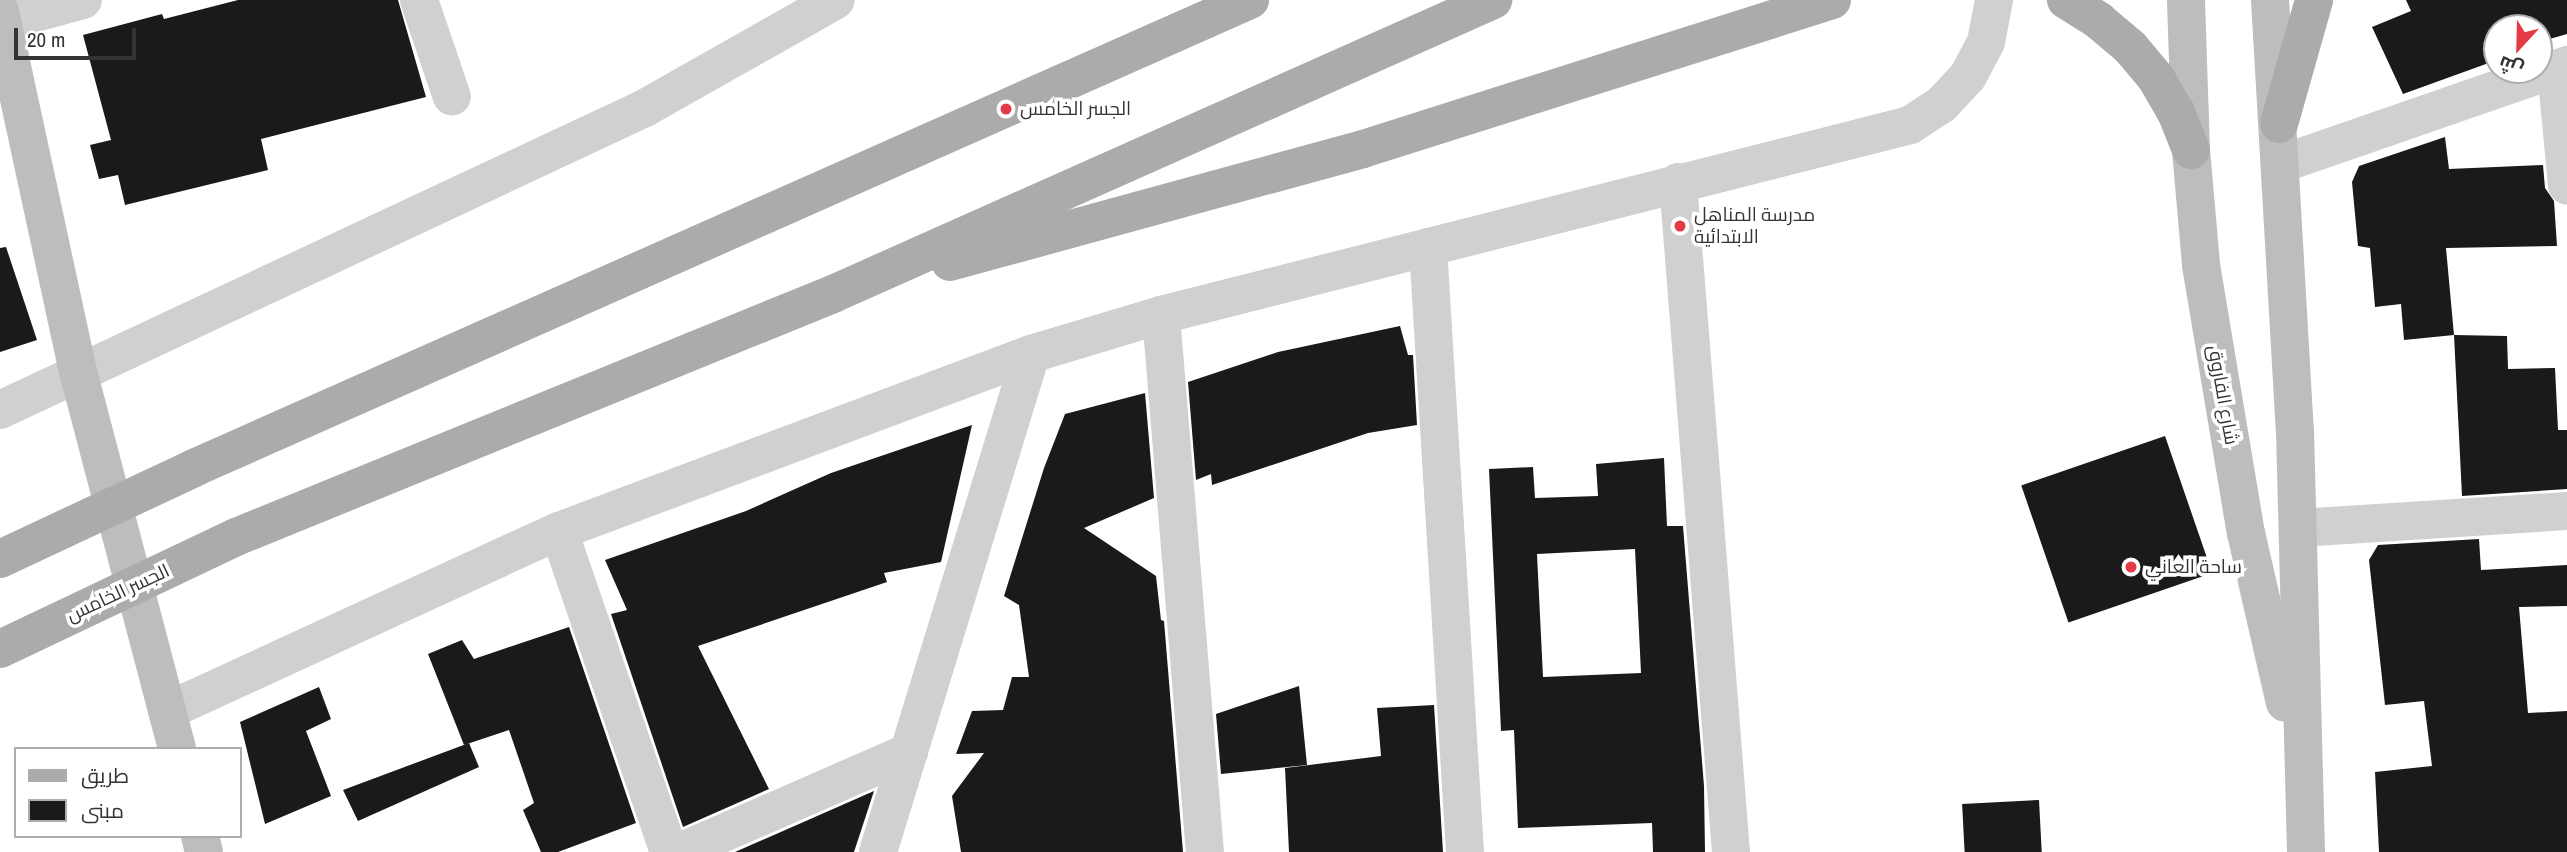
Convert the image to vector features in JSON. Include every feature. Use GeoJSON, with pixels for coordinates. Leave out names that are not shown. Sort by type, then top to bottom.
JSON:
{"type":"FeatureCollection","features":[{"type":"Feature","properties":{"kind":"main road"},"geometry":{"type":"LineString","coordinates":[[0,559],[196,467],[1213,11],[1250,0]]}},
{"type":"Feature","properties":{"kind":"main road"},"geometry":{"type":"LineString","coordinates":[[833,293],[1493,0]]}},
{"type":"Feature","properties":{"kind":"main road"},"geometry":{"type":"LineString","coordinates":[[833,293],[1363,149],[1832,0]]}},
{"type":"Feature","properties":{"kind":"main road"},"geometry":{"type":"LineString","coordinates":[[2066,0],[2099,21],[2130,47],[2156,78],[2176,112],[2191,150]]}},
{"type":"Feature","properties":{"kind":"main road","name":"شارع الفاروق"},"geometry":{"type":"LineString","coordinates":[[2186,0],[2191,150],[2202,265],[2239,492],[2303,784]]}},
{"type":"Feature","properties":{"kind":"main road","name":"شارع الفاروق"},"geometry":{"type":"LineString","coordinates":[[2270,0],[2279,124],[2298,528],[2306,852]]}},
{"type":"Feature","properties":{"kind":"main road"},"geometry":{"type":"LineString","coordinates":[[2279,124],[2314,0]]}},
{"type":"Feature","properties":{"kind":"main road"},"geometry":{"type":"LineString","coordinates":[[1,16],[7,86],[176,747]]}},
{"type":"Feature","properties":{"kind":"main road","name":"الجسر الخامس"},"geometry":{"type":"LineString","coordinates":[[0,649],[236,537],[833,293]]}},
{"type":"Feature","properties":{"kind":"street"},"geometry":{"type":"LineString","coordinates":[[1,16],[83,0]]}},
{"type":"Feature","properties":{"kind":"street"},"geometry":{"type":"LineString","coordinates":[[419,0],[452,97]]}},
{"type":"Feature","properties":{"kind":"street"},"geometry":{"type":"LineString","coordinates":[[0,410],[350,243],[645,108],[836,0]]}},
{"type":"Feature","properties":{"kind":"street"},"geometry":{"type":"LineString","coordinates":[[167,711],[559,531],[1031,354],[1161,315],[1910,125],[1942,104],[1968,76],[1986,42],[1994,0]]}},
{"type":"Feature","properties":{"kind":"street"},"geometry":{"type":"LineString","coordinates":[[2281,164],[2562,67],[2567,186]]}},
{"type":"Feature","properties":{"kind":"street"},"geometry":{"type":"LineString","coordinates":[[1678,182],[1731,852]]}},
{"type":"Feature","properties":{"kind":"street"},"geometry":{"type":"LineString","coordinates":[[1428,247],[1465,852]]}},
{"type":"Feature","properties":{"kind":"street"},"geometry":{"type":"LineString","coordinates":[[1161,315],[1205,852]]}},
{"type":"Feature","properties":{"kind":"street"},"geometry":{"type":"LineString","coordinates":[[878,852],[1031,354]]}},
{"type":"Feature","properties":{"kind":"street"},"geometry":{"type":"LineString","coordinates":[[2298,528],[2567,511]]}},
{"type":"Feature","properties":{"kind":"street"},"geometry":{"type":"LineString","coordinates":[[559,531],[669,852]]}},
{"type":"Feature","properties":{"kind":"street"},"geometry":{"type":"LineString","coordinates":[[680,852],[909,751]]}},
{"type":"Feature","properties":{"kind":"building"},"geometry":{"type":"Polygon","coordinates":[[[238,0],[398,0],[426,97],[261,139],[268,170],[125,205],[118,175],[99,179],[90,145],[111,140],[83,35],[162,14],[164,19],[238,0]]]}},
{"type":"Feature","properties":{"kind":"building"},"geometry":{"type":"Polygon","coordinates":[[[2406,0],[2567,0],[2567,34],[2553,38],[2553,14],[2483,14],[2483,65],[2403,94],[2372,27],[2411,11],[2406,0]]]}},
{"type":"Feature","properties":{"kind":"building"},"geometry":{"type":"Polygon","coordinates":[[[2445,137],[2449,169],[2543,165],[2545,188],[2554,201],[2557,246],[2446,248],[2454,335],[2404,340],[2401,304],[2375,307],[2370,248],[2358,246],[2352,182],[2359,166],[2445,137]]]}},
{"type":"Feature","properties":{"kind":"building"},"geometry":{"type":"Polygon","coordinates":[[[6,247],[37,340],[0,352],[0,248],[6,247]]]}},
{"type":"Feature","properties":{"kind":"building"},"geometry":{"type":"Polygon","coordinates":[[[1400,326],[1408,355],[1413,355],[1417,425],[1368,433],[1212,485],[1211,474],[1196,480],[1188,382],[1278,352],[1400,326]]]}},
{"type":"Feature","properties":{"kind":"building"},"geometry":{"type":"Polygon","coordinates":[[[2454,335],[2507,336],[2508,369],[2555,368],[2558,430],[2567,430],[2567,489],[2462,496],[2454,335]]]}},
{"type":"Feature","properties":{"kind":"building"},"geometry":{"type":"Polygon","coordinates":[[[1145,393],[1154,498],[1084,528],[1156,576],[1161,620],[1164,621],[1183,852],[961,852],[952,796],[984,753],[956,754],[972,711],[1003,710],[1012,677],[1029,677],[1019,605],[1004,596],[1044,468],[1065,414],[1145,393]]]}},
{"type":"Feature","properties":{"kind":"building"},"geometry":{"type":"Polygon","coordinates":[[[972,425],[941,562],[884,573],[887,582],[698,646],[769,789],[683,827],[611,614],[627,610],[605,560],[746,511],[831,473],[972,425]]]}},
{"type":"Feature","properties":{"kind":"building"},"geometry":{"type":"Polygon","coordinates":[[[2165,436],[2212,573],[2068,623],[2021,485],[2165,436]]]}},
{"type":"Feature","properties":{"kind":"building"},"geometry":{"type":"Polygon","coordinates":[[[1664,458],[1667,526],[1683,526],[1704,786],[1705,852],[1653,852],[1652,823],[1518,828],[1514,730],[1501,731],[1489,469],[1533,467],[1535,498],[1598,496],[1596,464],[1664,458]],[[1635,549],[1537,554],[1543,677],[1641,673],[1635,549]]]}},
{"type":"Feature","properties":{"kind":"building"},"geometry":{"type":"Polygon","coordinates":[[[2479,539],[2481,570],[2567,565],[2567,606],[2519,607],[2528,713],[2567,711],[2567,852],[2379,852],[2375,772],[2432,766],[2424,701],[2385,705],[2369,560],[2378,545],[2479,539]]]}},
{"type":"Feature","properties":{"kind":"building"},"geometry":{"type":"Polygon","coordinates":[[[569,627],[636,823],[558,852],[541,852],[523,810],[534,803],[509,730],[464,745],[428,654],[462,640],[474,659],[569,627]]]}},
{"type":"Feature","properties":{"kind":"building"},"geometry":{"type":"Polygon","coordinates":[[[1299,686],[1307,765],[1221,774],[1216,714],[1299,686]]]}},
{"type":"Feature","properties":{"kind":"building"},"geometry":{"type":"Polygon","coordinates":[[[319,687],[331,719],[306,731],[331,796],[265,824],[240,722],[319,687]]]}},
{"type":"Feature","properties":{"kind":"building"},"geometry":{"type":"Polygon","coordinates":[[[1434,705],[1443,852],[1289,852],[1285,768],[1381,756],[1377,708],[1434,705]]]}},
{"type":"Feature","properties":{"kind":"building"},"geometry":{"type":"Polygon","coordinates":[[[469,743],[479,767],[358,821],[343,790],[469,743]]]}},
{"type":"Feature","properties":{"kind":"building"},"geometry":{"type":"Polygon","coordinates":[[[874,791],[854,852],[735,852],[874,791]]]}},
{"type":"Feature","properties":{"kind":"building"},"geometry":{"type":"Polygon","coordinates":[[[2039,800],[2042,852],[1965,852],[1962,804],[2039,800]]]}},
{"type":"Feature","properties":{"kind":"place","name":"الجسر الخامس"},"geometry":{"type":"Point","coordinates":[1006,109]}},
{"type":"Feature","properties":{"kind":"place","name":"مدرسة المناهل الابتدائية"},"geometry":{"type":"Point","coordinates":[1680,226]}},
{"type":"Feature","properties":{"kind":"place","name":"ساحة العاني"},"geometry":{"type":"Point","coordinates":[2131,567]}}]}
